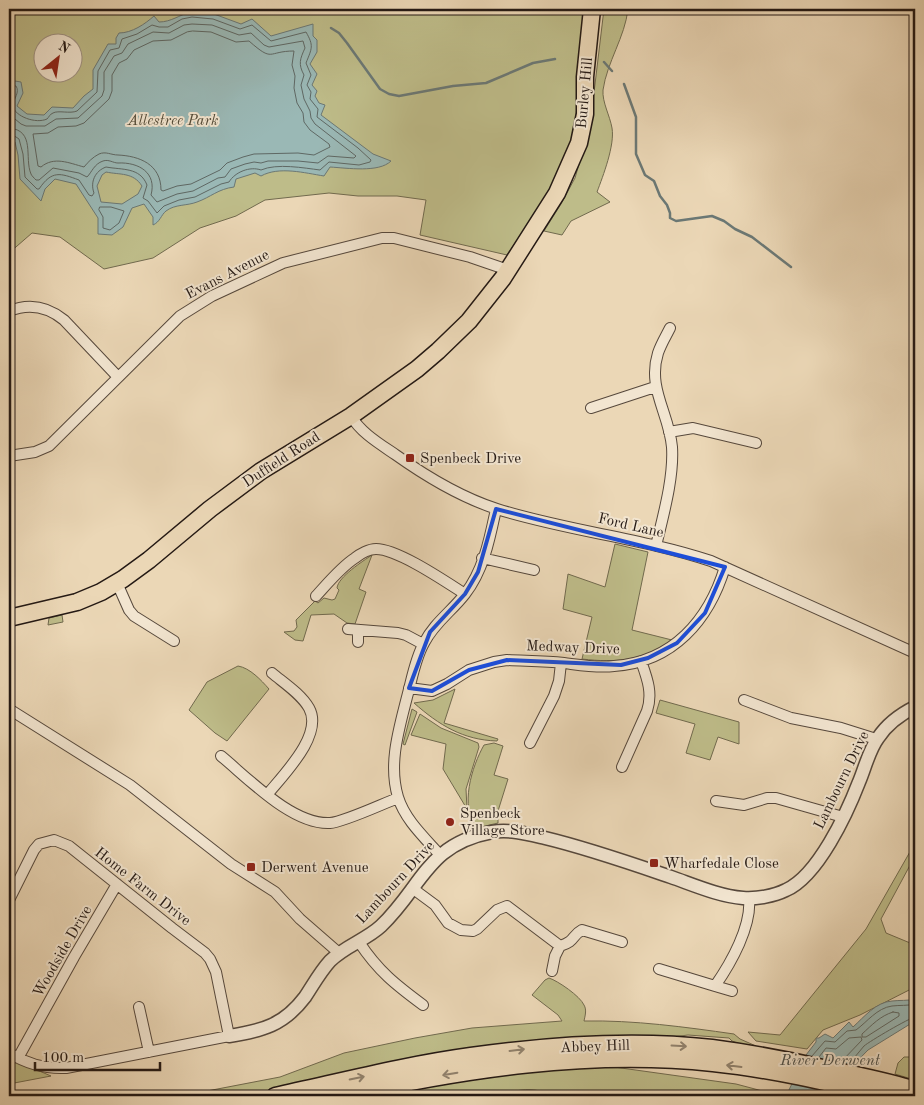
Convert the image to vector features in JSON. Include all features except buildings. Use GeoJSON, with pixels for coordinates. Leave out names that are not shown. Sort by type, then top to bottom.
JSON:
{"type":"FeatureCollection","features":[{"type":"Feature","properties":{"kind":"highway","name":"Burley Hill"},"geometry":{"type":"LineString","coordinates":[[519,251],[557,193],[579,143],[585,114],[585,77],[592,9]]}},
{"type":"Feature","properties":{"kind":"highway","name":"Duffield Road"},"geometry":{"type":"LineString","coordinates":[[9,618],[77,602],[117,583],[149,560],[210,508],[261,471],[351,416],[417,369],[469,321],[495,289],[519,251]]}},
{"type":"Feature","properties":{"kind":"highway","name":"Abbey Hill"},"geometry":{"type":"LineString","coordinates":[[275,1096],[417,1065],[470,1056],[584,1045],[648,1044],[711,1048],[883,1091],[915,1090]]}},
{"type":"Feature","properties":{"kind":"highway","name":"Abbey Hill"},"geometry":{"type":"LineString","coordinates":[[342,1096],[421,1079],[531,1063],[580,1060],[645,1060],[784,1066]]}},
{"type":"Feature","properties":{"kind":"street","name":"Evans Avenue"},"geometry":{"type":"LineString","coordinates":[[9,456],[35,452],[49,446],[180,316],[212,296],[283,263],[382,238],[394,238],[470,257],[508,270]]}},
{"type":"Feature","properties":{"kind":"street"},"geometry":{"type":"LineString","coordinates":[[9,310],[29,306],[54,312],[64,320],[118,377]]}},
{"type":"Feature","properties":{"kind":"street"},"geometry":{"type":"LineString","coordinates":[[656,546],[672,462],[670,432],[655,386],[655,369],[658,353],[670,328]]}},
{"type":"Feature","properties":{"kind":"street"},"geometry":{"type":"LineString","coordinates":[[591,408],[655,386]]}},
{"type":"Feature","properties":{"kind":"street","name":"Ford Lane"},"geometry":{"type":"LineString","coordinates":[[351,416],[363,432],[412,466],[446,487],[496,509],[696,556],[725,567],[915,653]]}},
{"type":"Feature","properties":{"kind":"street"},"geometry":{"type":"LineString","coordinates":[[670,432],[692,428],[756,443]]}},
{"type":"Feature","properties":{"kind":"street"},"geometry":{"type":"LineString","coordinates":[[440,855],[409,820],[398,798],[394,773],[397,737],[409,688],[423,644],[438,622],[465,594],[478,572],[496,509]]}},
{"type":"Feature","properties":{"kind":"street"},"geometry":{"type":"LineString","coordinates":[[323,593],[354,558],[366,552],[376,550],[406,559],[465,594]]}},
{"type":"Feature","properties":{"kind":"street"},"geometry":{"type":"LineString","coordinates":[[482,558],[534,570]]}},
{"type":"Feature","properties":{"kind":"street","name":"Medway Drive"},"geometry":{"type":"LineString","coordinates":[[409,688],[424,691],[437,690],[469,670],[507,660],[613,667],[641,661],[676,643],[693,628],[711,603],[725,567]]}},
{"type":"Feature","properties":{"kind":"street"},"geometry":{"type":"LineString","coordinates":[[117,583],[129,610],[134,616],[174,641]]}},
{"type":"Feature","properties":{"kind":"street"},"geometry":{"type":"LineString","coordinates":[[358,642],[353,629],[406,635],[423,644]]}},
{"type":"Feature","properties":{"kind":"street"},"geometry":{"type":"LineString","coordinates":[[622,767],[650,701],[649,686],[641,661]]}},
{"type":"Feature","properties":{"kind":"street"},"geometry":{"type":"LineString","coordinates":[[530,743],[560,681],[561,663]]}},
{"type":"Feature","properties":{"kind":"street"},"geometry":{"type":"LineString","coordinates":[[268,794],[305,745],[312,730],[309,707],[272,673]]}},
{"type":"Feature","properties":{"kind":"street"},"geometry":{"type":"LineString","coordinates":[[744,700],[791,718],[841,728],[876,740]]}},
{"type":"Feature","properties":{"kind":"street","name":"Lambourn Drive"},"geometry":{"type":"LineString","coordinates":[[13,1056],[32,1064],[61,1068],[267,1028],[284,1018],[302,1000],[323,969],[339,953],[359,942],[382,925],[428,867],[440,855],[453,846],[469,839],[494,832],[507,831],[562,843],[639,866],[720,894],[749,898],[766,896],[786,890],[799,883],[809,872],[843,817],[876,740],[891,723],[915,707]]}},
{"type":"Feature","properties":{"kind":"street"},"geometry":{"type":"LineString","coordinates":[[9,709],[130,785],[230,864],[275,892],[304,923],[339,953]]}},
{"type":"Feature","properties":{"kind":"street"},"geometry":{"type":"LineString","coordinates":[[221,756],[291,811],[308,819],[331,823],[398,798]]}},
{"type":"Feature","properties":{"kind":"street"},"geometry":{"type":"LineString","coordinates":[[716,801],[744,805],[767,798],[776,798],[843,817]]}},
{"type":"Feature","properties":{"kind":"street","name":"Home Farm Drive"},"geometry":{"type":"LineString","coordinates":[[9,900],[34,850],[39,844],[54,840],[69,846],[172,928],[199,947],[210,959],[216,972],[229,1036]]}},
{"type":"Feature","properties":{"kind":"street","name":"Woodside Drive"},"geometry":{"type":"LineString","coordinates":[[13,1056],[117,884]]}},
{"type":"Feature","properties":{"kind":"street"},"geometry":{"type":"LineString","coordinates":[[412,888],[435,905],[454,928],[466,931],[477,928],[496,910],[507,906],[560,946]]}},
{"type":"Feature","properties":{"kind":"street"},"geometry":{"type":"LineString","coordinates":[[715,986],[729,963],[746,926],[750,907],[749,898]]}},
{"type":"Feature","properties":{"kind":"street"},"geometry":{"type":"LineString","coordinates":[[552,971],[555,956],[560,946],[570,942],[582,930],[622,942]]}},
{"type":"Feature","properties":{"kind":"street"},"geometry":{"type":"LineString","coordinates":[[359,942],[380,970],[424,1005]]}},
{"type":"Feature","properties":{"kind":"street"},"geometry":{"type":"LineString","coordinates":[[659,969],[732,991]]}},
{"type":"Feature","properties":{"kind":"street"},"geometry":{"type":"LineString","coordinates":[[139,1008],[149,1052]]}},
{"type":"Feature","properties":{"kind":"highlighted area"},"geometry":{"type":"Polygon","coordinates":[[[496,509],[725,567],[705,613],[677,643],[648,658],[621,665],[507,660],[469,670],[432,691],[409,688],[430,632],[465,594],[478,572],[496,509]]]}},
{"type":"Feature","properties":{"kind":"green space","name":"Allestree Park"},"geometry":{"type":"Polygon","coordinates":[[[9,9],[588,9],[574,132],[564,166],[556,182],[507,255],[420,235],[426,200],[397,196],[358,196],[329,193],[265,200],[236,216],[200,228],[153,258],[104,269],[60,237],[32,233],[9,253],[9,9]]]}},
{"type":"Feature","properties":{"kind":"green space"},"geometry":{"type":"Polygon","coordinates":[[[604,9],[628,9],[603,90],[612,128],[612,143],[597,192],[610,202],[571,221],[562,235],[544,231],[575,178],[590,126],[604,9]]]}},
{"type":"Feature","properties":{"kind":"green space"},"geometry":{"type":"Polygon","coordinates":[[[615,544],[648,552],[632,630],[672,640],[650,652],[629,659],[607,661],[582,659],[592,617],[563,609],[568,574],[605,587],[615,544]]]}},
{"type":"Feature","properties":{"kind":"green space"},"geometry":{"type":"Polygon","coordinates":[[[372,555],[359,589],[366,592],[355,624],[347,623],[334,614],[311,615],[303,641],[295,640],[284,632],[294,631],[297,627],[296,620],[315,601],[318,603],[324,598],[335,599],[339,590],[337,588],[338,584],[342,579],[372,555]]]}},
{"type":"Feature","properties":{"kind":"green space"},"geometry":{"type":"Polygon","coordinates":[[[62,615],[63,622],[48,625],[49,618],[62,615]]]}},
{"type":"Feature","properties":{"kind":"green space"},"geometry":{"type":"Polygon","coordinates":[[[238,666],[251,672],[269,689],[227,741],[189,710],[207,682],[238,666]]]}},
{"type":"Feature","properties":{"kind":"green space"},"geometry":{"type":"Polygon","coordinates":[[[455,689],[444,723],[498,739],[497,741],[473,738],[452,730],[414,703],[433,700],[455,689]]]}},
{"type":"Feature","properties":{"kind":"green space"},"geometry":{"type":"Polygon","coordinates":[[[660,700],[739,722],[739,744],[718,737],[710,760],[686,753],[695,724],[656,713],[660,700]]]}},
{"type":"Feature","properties":{"kind":"green space"},"geometry":{"type":"Polygon","coordinates":[[[412,709],[417,712],[405,745],[403,744],[412,709]]]}},
{"type":"Feature","properties":{"kind":"green space"},"geometry":{"type":"Polygon","coordinates":[[[420,714],[441,728],[478,743],[479,747],[466,789],[467,809],[443,769],[446,744],[411,735],[420,714]]]}},
{"type":"Feature","properties":{"kind":"green space"},"geometry":{"type":"Polygon","coordinates":[[[494,743],[503,746],[494,775],[508,779],[498,811],[498,823],[477,828],[469,809],[469,786],[475,764],[484,745],[494,743]]]}},
{"type":"Feature","properties":{"kind":"green space"},"geometry":{"type":"Polygon","coordinates":[[[915,843],[915,856],[881,919],[886,933],[915,945],[915,987],[860,1015],[823,1030],[807,1049],[756,1041],[748,1032],[780,1035],[866,929],[915,843]]]}},
{"type":"Feature","properties":{"kind":"green space"},"geometry":{"type":"Polygon","coordinates":[[[549,978],[558,982],[582,1001],[586,1013],[584,1021],[641,1023],[734,1034],[740,1039],[756,1046],[753,1049],[729,1038],[688,1035],[312,1083],[257,1096],[181,1096],[280,1077],[344,1053],[415,1038],[472,1028],[562,1021],[558,1015],[532,995],[549,978]]]}},
{"type":"Feature","properties":{"kind":"green space"},"geometry":{"type":"Polygon","coordinates":[[[904,1057],[915,1057],[915,1080],[895,1074],[898,1063],[904,1057]]]}},
{"type":"Feature","properties":{"kind":"green space"},"geometry":{"type":"Polygon","coordinates":[[[9,1058],[51,1076],[9,1084],[9,1058]]]}},
{"type":"Feature","properties":{"kind":"green space"},"geometry":{"type":"Polygon","coordinates":[[[614,1067],[736,1084],[770,1093],[771,1096],[554,1096],[535,1090],[525,1090],[478,1096],[384,1096],[459,1081],[549,1069],[614,1067]]]}},
{"type":"Feature","properties":{"kind":"water"},"geometry":{"type":"Polygon","coordinates":[[[191,12],[214,14],[241,24],[252,19],[271,36],[313,24],[313,36],[317,40],[317,52],[310,64],[317,74],[312,85],[317,91],[315,96],[319,103],[325,105],[321,115],[373,154],[391,161],[386,165],[371,168],[330,167],[324,176],[292,171],[276,171],[261,176],[255,173],[236,179],[234,187],[223,189],[197,202],[170,209],[153,225],[153,217],[144,204],[132,208],[123,227],[112,235],[98,234],[98,218],[76,184],[55,179],[45,189],[41,201],[20,179],[15,142],[9,139],[9,80],[21,82],[23,93],[17,106],[27,114],[44,115],[52,107],[73,108],[93,89],[93,70],[108,44],[116,44],[116,38],[119,33],[133,30],[154,16],[159,22],[163,22],[191,12]],[[106,172],[102,175],[97,186],[101,202],[122,204],[138,194],[142,186],[135,178],[106,172]]]}},
{"type":"Feature","properties":{"kind":"water","name":"River Derwent"},"geometry":{"type":"Polygon","coordinates":[[[915,999],[915,1021],[868,1050],[823,1096],[786,1096],[806,1055],[816,1042],[816,1038],[825,1034],[833,1038],[849,1022],[853,1027],[871,1011],[886,1002],[915,999]]]}},
{"type":"Feature","properties":{"kind":"waterway"},"geometry":{"type":"LineString","coordinates":[[331,28],[339,33],[380,89],[389,94],[399,96],[453,86],[486,83],[533,63],[555,59]]}},
{"type":"Feature","properties":{"kind":"waterway"},"geometry":{"type":"LineString","coordinates":[[604,62],[612,71]]}},
{"type":"Feature","properties":{"kind":"waterway"},"geometry":{"type":"LineString","coordinates":[[624,84],[636,117],[636,154],[645,175],[654,181],[660,196],[667,205],[670,218],[676,221],[712,216],[752,237],[791,267]]}},
{"type":"Feature","properties":{"kind":"place","name":"Spenbeck Drive"},"geometry":{"type":"Point","coordinates":[410,458]}},
{"type":"Feature","properties":{"kind":"place","name":"Spenbeck Village Store"},"geometry":{"type":"Point","coordinates":[450,822]}},
{"type":"Feature","properties":{"kind":"place","name":"Wharfedale Close"},"geometry":{"type":"Point","coordinates":[654,863]}},
{"type":"Feature","properties":{"kind":"place","name":"Derwent Avenue"},"geometry":{"type":"Point","coordinates":[251,867]}}]}
